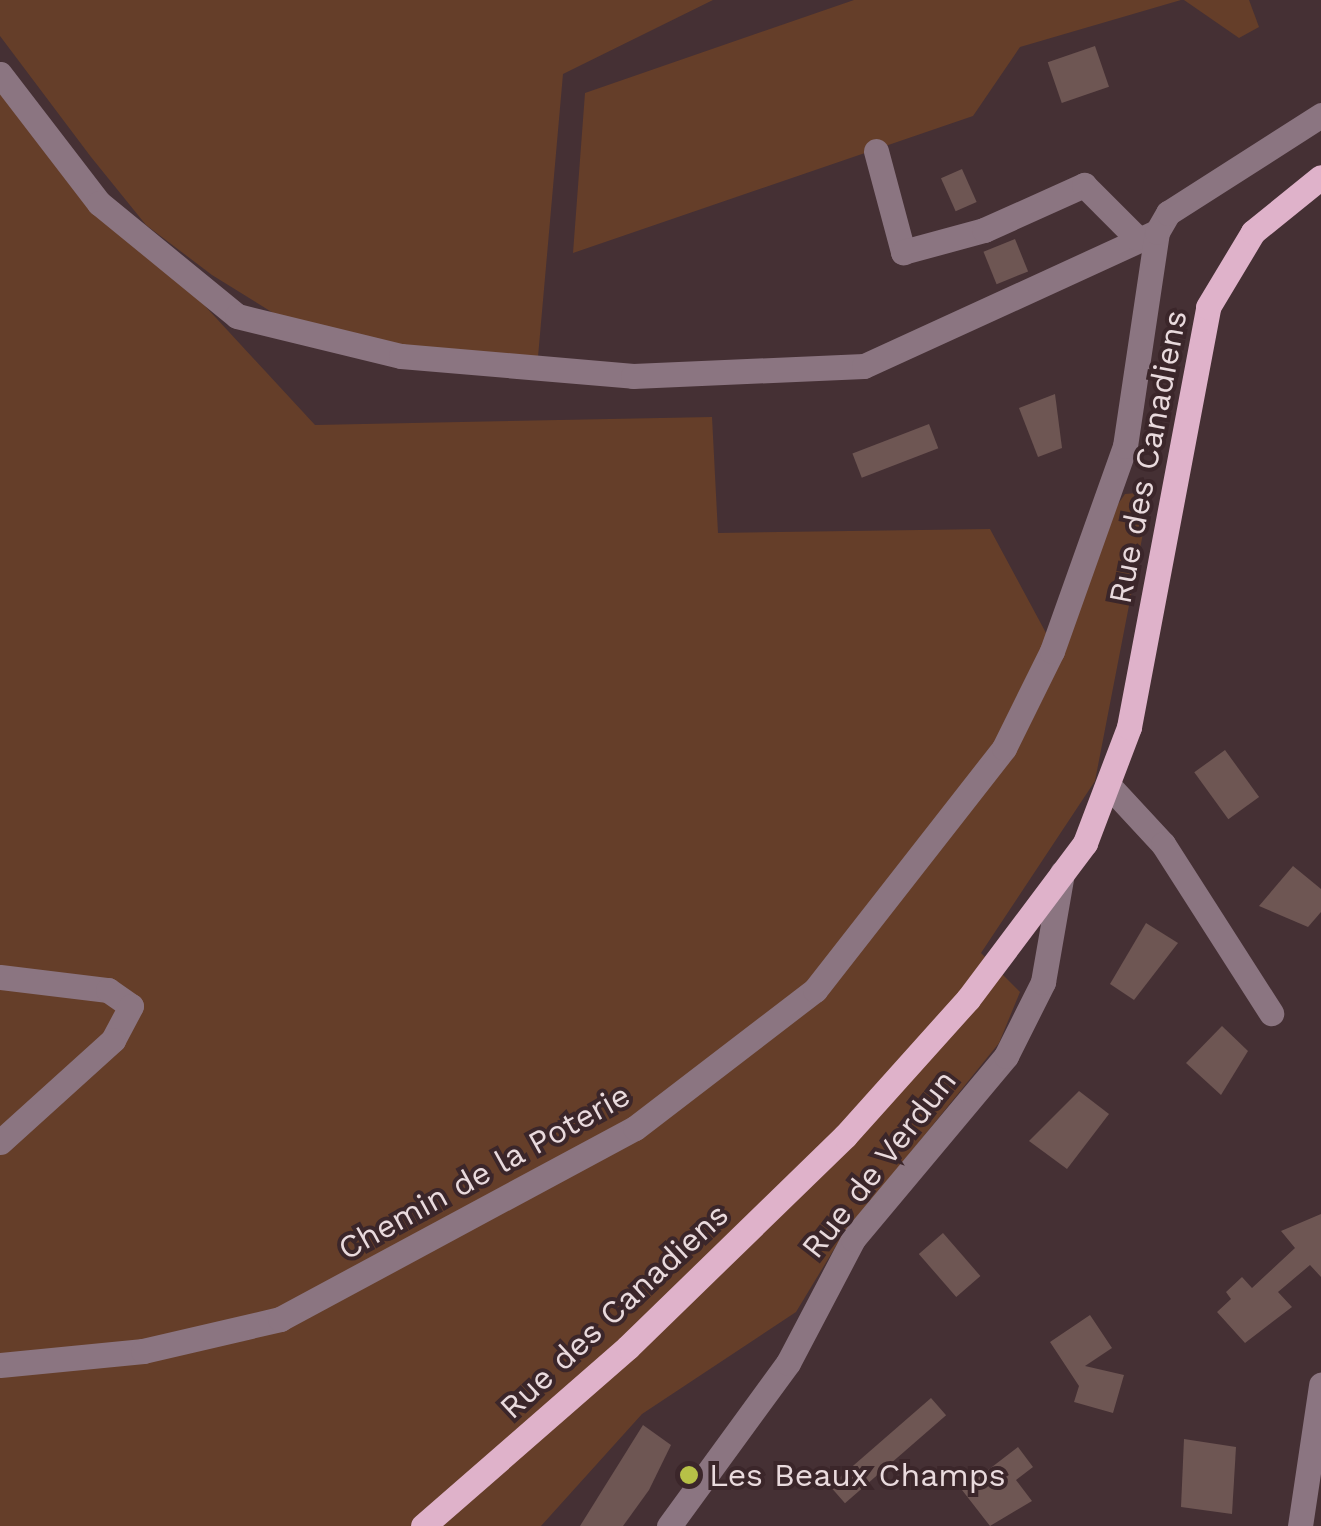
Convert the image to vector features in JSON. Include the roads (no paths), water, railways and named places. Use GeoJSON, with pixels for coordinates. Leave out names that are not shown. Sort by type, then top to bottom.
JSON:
{"type":"FeatureCollection","features":[{"type":"Feature","properties":{"kind":"main road","name":"Rue des Canadiens"},"geometry":{"type":"LineString","coordinates":[[423,1526],[628,1346],[844,1136],[968,999],[1062,873],[1112,789],[1208,307],[1253,232],[1321,177]]}},
{"type":"Feature","properties":{"kind":"street"},"geometry":{"type":"LineString","coordinates":[[0,74],[99,203],[237,316],[401,356],[632,376],[864,366],[1147,235],[1200,187],[1321,114]]}},
{"type":"Feature","properties":{"kind":"street"},"geometry":{"type":"LineString","coordinates":[[876,150],[903,252],[984,230],[1084,185],[1147,235]]}},
{"type":"Feature","properties":{"kind":"street","name":"Chemin de la Poterie"},"geometry":{"type":"LineString","coordinates":[[0,1365],[143,1351],[280,1319],[619,1138],[815,990],[1004,748],[1052,651],[1125,446],[1147,235]]}},
{"type":"Feature","properties":{"kind":"street"},"geometry":{"type":"LineString","coordinates":[[1112,789],[1163,844],[1271,1012]]}},
{"type":"Feature","properties":{"kind":"street","name":"Rue de Verdun"},"geometry":{"type":"LineString","coordinates":[[669,1526],[788,1363],[853,1238],[1006,1056],[1043,982],[1062,873]]}},
{"type":"Feature","properties":{"kind":"street"},"geometry":{"type":"LineString","coordinates":[[0,978],[108,990],[132,1006],[112,1040],[0,1142]]}},
{"type":"Feature","properties":{"kind":"street"},"geometry":{"type":"LineString","coordinates":[[1300,1526],[1321,1385]]}},
{"type":"Feature","properties":{"kind":"place","name":"Les Beaux Champs"},"geometry":{"type":"Point","coordinates":[689,1475]}}]}
